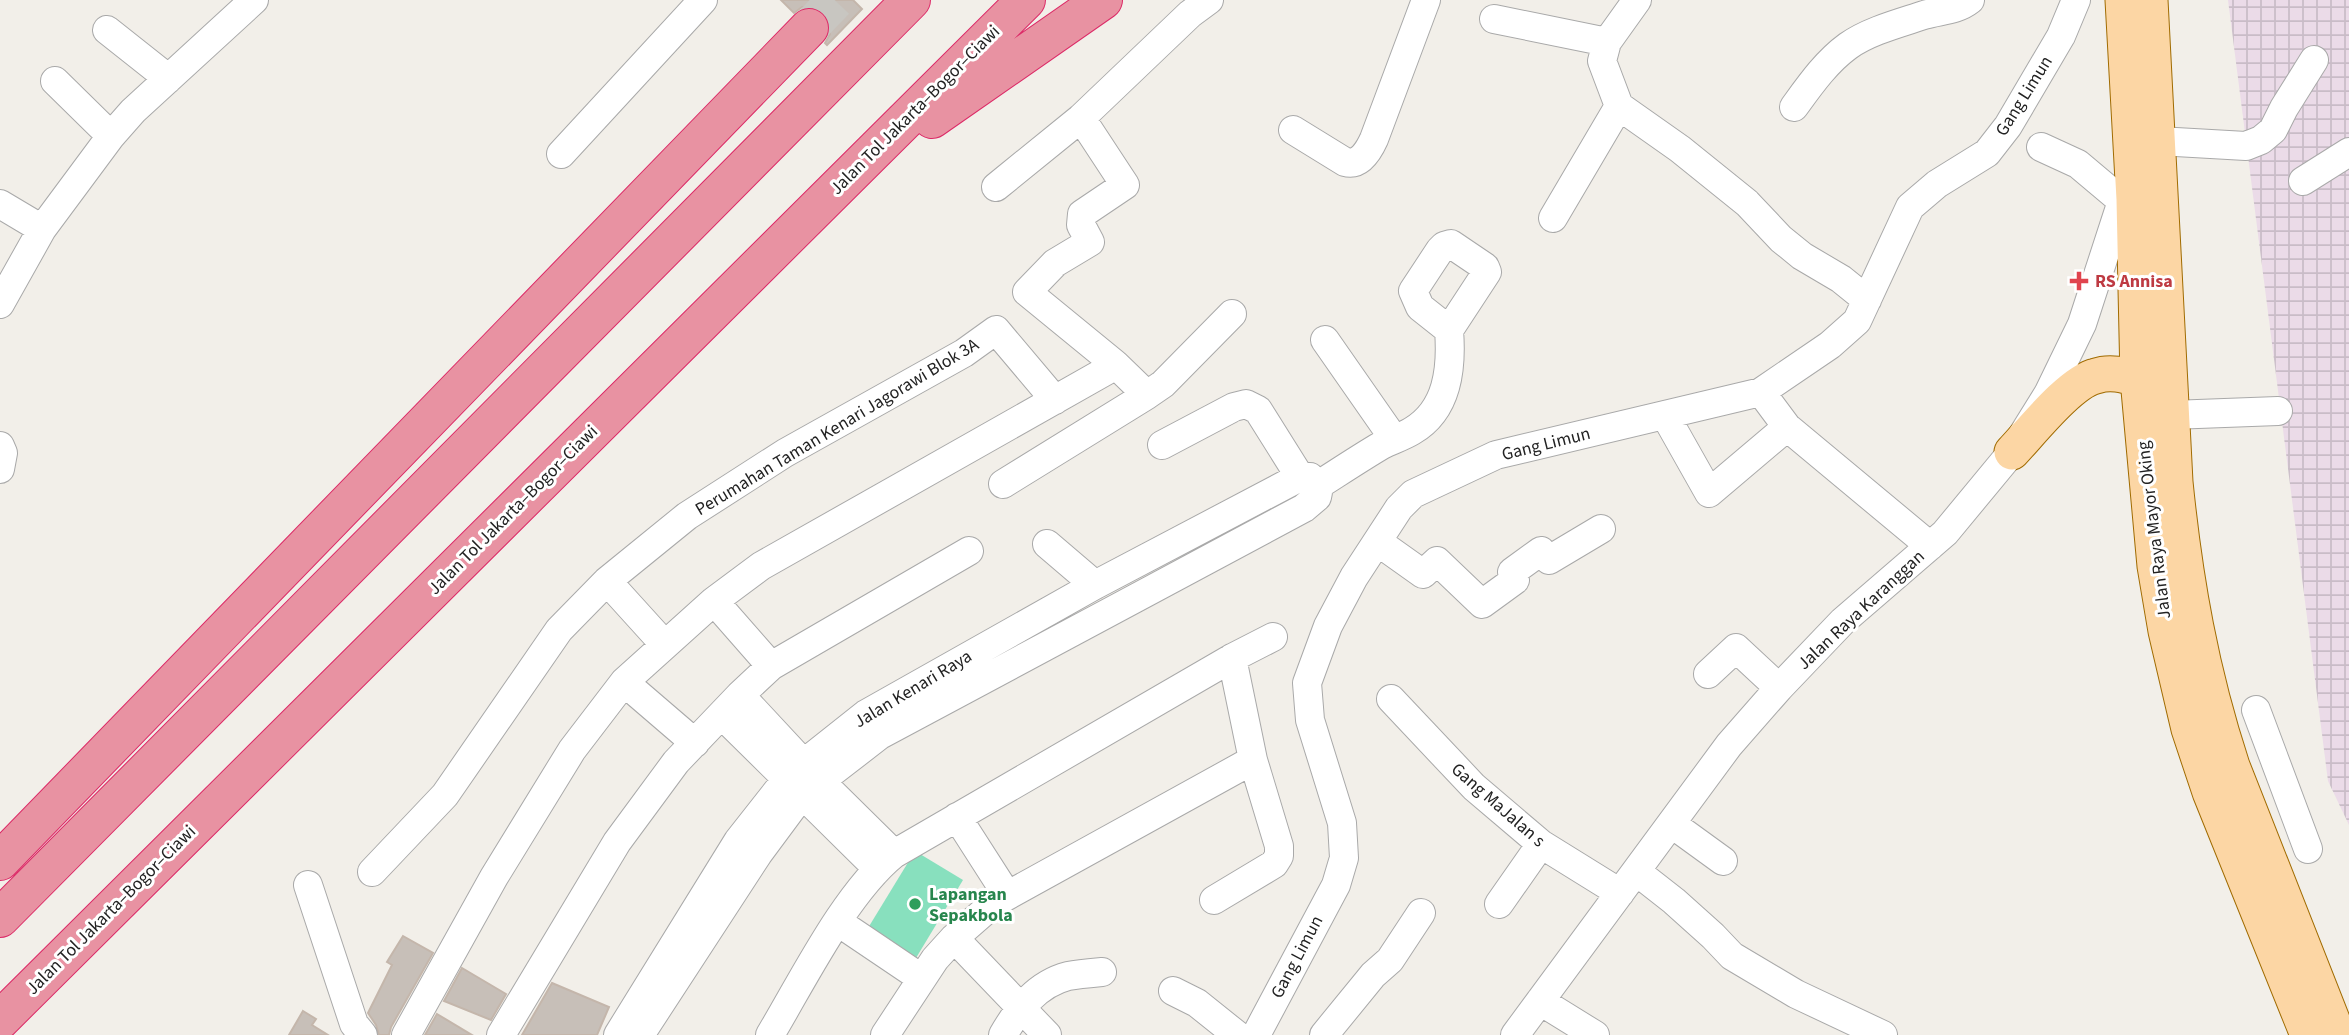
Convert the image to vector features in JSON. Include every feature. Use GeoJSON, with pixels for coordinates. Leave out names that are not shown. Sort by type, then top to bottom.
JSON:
{"type":"FeatureCollection","features":[{"type":"Feature","properties":{"kind":"highway"},"geometry":{"type":"LineString","coordinates":[[0,918],[911,0]]}},
{"type":"Feature","properties":{"kind":"highway","name":"Jalan Tol Jakarta–Bogor–Ciawi"},"geometry":{"type":"LineString","coordinates":[[0,1020],[1026,0]]}},
{"type":"Feature","properties":{"kind":"highway"},"geometry":{"type":"LineString","coordinates":[[844,181],[1103,0]]}},
{"type":"Feature","properties":{"kind":"highway"},"geometry":{"type":"LineString","coordinates":[[0,861],[809,28]]}},
{"type":"Feature","properties":{"kind":"main road","name":"Jalan Raya Mayor Oking"},"geometry":{"type":"LineString","coordinates":[[2123,0],[2128,200],[2138,379],[2155,566],[2166,631],[2183,707],[2210,792],[2304,1019],[2338,1035]]}},
{"type":"Feature","properties":{"kind":"main road","name":"Jalan Raya Mayor Oking"},"geometry":{"type":"LineString","coordinates":[[2150,0],[2171,415],[2183,561],[2194,628],[2217,721],[2254,822],[2304,1019]]}},
{"type":"Feature","properties":{"kind":"main road"},"geometry":{"type":"LineString","coordinates":[[2012,452],[2076,386],[2095,376],[2117,374],[2138,379]]}},
{"type":"Feature","properties":{"kind":"street"},"geometry":{"type":"LineString","coordinates":[[0,304],[42,229],[111,136],[133,111],[254,0]]}},
{"type":"Feature","properties":{"kind":"street"},"geometry":{"type":"LineString","coordinates":[[561,154],[703,0]]}},
{"type":"Feature","properties":{"kind":"street"},"geometry":{"type":"LineString","coordinates":[[996,187],[1081,118],[1190,14],[1209,0]]}},
{"type":"Feature","properties":{"kind":"street"},"geometry":{"type":"LineString","coordinates":[[1293,130],[1345,162],[1357,162],[1370,149],[1426,0]]}},
{"type":"Feature","properties":{"kind":"street"},"geometry":{"type":"LineString","coordinates":[[1637,0],[1607,43],[1602,61],[1619,106],[1680,149],[1747,203],[1781,239],[1802,256],[1841,279],[1867,300]]}},
{"type":"Feature","properties":{"kind":"street"},"geometry":{"type":"LineString","coordinates":[[1794,107],[1821,72],[1849,45],[1927,14],[1962,6],[1970,0]]}},
{"type":"Feature","properties":{"kind":"street","name":"Gang Limun"},"geometry":{"type":"LineString","coordinates":[[1255,1035],[1336,885],[1344,858],[1342,823],[1310,720],[1307,682],[1328,626],[1354,577],[1398,508],[1413,494],[1496,455],[1761,392],[1844,334],[1857,321],[1910,207],[1937,184],[1987,153],[2008,126],[2061,36],[2076,0]]}},
{"type":"Feature","properties":{"kind":"street"},"geometry":{"type":"LineString","coordinates":[[1494,19],[1607,43]]}},
{"type":"Feature","properties":{"kind":"street"},"geometry":{"type":"LineString","coordinates":[[107,30],[167,80]]}},
{"type":"Feature","properties":{"kind":"street"},"geometry":{"type":"LineString","coordinates":[[2158,141],[2246,146],[2261,140],[2273,130],[2314,60]]}},
{"type":"Feature","properties":{"kind":"street"},"geometry":{"type":"LineString","coordinates":[[55,81],[111,136]]}},
{"type":"Feature","properties":{"kind":"street"},"geometry":{"type":"LineString","coordinates":[[1553,218],[1619,106]]}},
{"type":"Feature","properties":{"kind":"street"},"geometry":{"type":"LineString","coordinates":[[1081,118],[1125,185],[1082,214],[1081,225],[1090,242],[1055,262],[1027,292],[1115,364],[1147,396]]}},
{"type":"Feature","properties":{"kind":"street"},"geometry":{"type":"LineString","coordinates":[[2041,147],[2078,164],[2128,200]]}},
{"type":"Feature","properties":{"kind":"street"},"geometry":{"type":"LineString","coordinates":[[2303,181],[2349,152]]}},
{"type":"Feature","properties":{"kind":"street","name":"Jalan Raya Karanggan"},"geometry":{"type":"LineString","coordinates":[[1515,1035],[1729,745],[1843,621],[1945,533],[2012,452],[2048,394],[2082,324],[2128,200]]}},
{"type":"Feature","properties":{"kind":"street"},"geometry":{"type":"LineString","coordinates":[[0,204],[42,229]]}},
{"type":"Feature","properties":{"kind":"street"},"geometry":{"type":"LineString","coordinates":[[1003,484],[1147,396],[1163,384],[1232,314]]}},
{"type":"Feature","properties":{"kind":"street","name":"Perumahan Taman Kenari Jagorawi Blok 3A"},"geometry":{"type":"LineString","coordinates":[[607,581],[687,516],[785,453],[964,353],[996,330],[1055,400]]}},
{"type":"Feature","properties":{"kind":"street","name":"Jalan Kenari Raya"},"geometry":{"type":"LineString","coordinates":[[618,1035],[737,841],[802,780],[866,714],[1095,585],[1413,430],[1432,413],[1446,391],[1451,358],[1449,330]]}},
{"type":"Feature","properties":{"kind":"street"},"geometry":{"type":"LineString","coordinates":[[1325,340],[1394,439]]}},
{"type":"Feature","properties":{"kind":"street"},"geometry":{"type":"LineString","coordinates":[[406,1035],[494,877],[572,750],[624,682],[714,601],[761,566],[1111,368]]}},
{"type":"Feature","properties":{"kind":"street"},"geometry":{"type":"LineString","coordinates":[[1761,392],[1787,427],[1930,546]]}},
{"type":"Feature","properties":{"kind":"street"},"geometry":{"type":"LineString","coordinates":[[1162,445],[1234,407],[1246,404],[1258,410],[1309,481]]}},
{"type":"Feature","properties":{"kind":"street"},"geometry":{"type":"LineString","coordinates":[[2171,415],[2278,411]]}},
{"type":"Feature","properties":{"kind":"street"},"geometry":{"type":"LineString","coordinates":[[1665,415],[1709,492],[1787,427]]}},
{"type":"Feature","properties":{"kind":"street"},"geometry":{"type":"LineString","coordinates":[[0,446],[3,453],[0,469]]}},
{"type":"Feature","properties":{"kind":"street","name":"Jalan Kenari Raya"},"geometry":{"type":"LineString","coordinates":[[640,1035],[758,854],[802,780],[880,735],[1304,508],[1317,497],[1309,481]]}},
{"type":"Feature","properties":{"kind":"street"},"geometry":{"type":"LineString","coordinates":[[1378,541],[1423,574],[1437,561],[1482,604],[1516,580],[1511,572],[1541,551],[1549,560],[1601,529]]}},
{"type":"Feature","properties":{"kind":"street"},"geometry":{"type":"LineString","coordinates":[[1047,544],[1095,585]]}},
{"type":"Feature","properties":{"kind":"street"},"geometry":{"type":"LineString","coordinates":[[501,1035],[617,842],[676,762],[731,705],[771,666],[969,551]]}},
{"type":"Feature","properties":{"kind":"street"},"geometry":{"type":"LineString","coordinates":[[372,872],[444,795],[559,630],[607,581],[665,645]]}},
{"type":"Feature","properties":{"kind":"street"},"geometry":{"type":"LineString","coordinates":[[714,601],[771,666]]}},
{"type":"Feature","properties":{"kind":"street"},"geometry":{"type":"LineString","coordinates":[[770,1035],[838,922],[885,861],[1231,658],[1273,637]]}},
{"type":"Feature","properties":{"kind":"street"},"geometry":{"type":"LineString","coordinates":[[1708,674],[1736,648],[1779,688]]}},
{"type":"Feature","properties":{"kind":"street"},"geometry":{"type":"LineString","coordinates":[[1214,900],[1274,864],[1279,856],[1279,846],[1253,760],[1231,658]]}},
{"type":"Feature","properties":{"kind":"street"},"geometry":{"type":"LineString","coordinates":[[624,682],[695,743]]}},
{"type":"Feature","properties":{"kind":"street","name":"Gang MaJalan s"},"geometry":{"type":"LineString","coordinates":[[1391,699],[1474,787],[1541,844],[1681,907],[1732,956],[1796,994],[1883,1035]]}},
{"type":"Feature","properties":{"kind":"street"},"geometry":{"type":"LineString","coordinates":[[731,705],[802,780],[885,861]]}},
{"type":"Feature","properties":{"kind":"street"},"geometry":{"type":"LineString","coordinates":[[2256,710],[2308,849]]}},
{"type":"Feature","properties":{"kind":"street"},"geometry":{"type":"LineString","coordinates":[[886,1035],[921,978],[954,938],[994,903],[1253,760]]}},
{"type":"Feature","properties":{"kind":"street"},"geometry":{"type":"LineString","coordinates":[[2254,822],[2273,814],[2292,811]]}},
{"type":"Feature","properties":{"kind":"street"},"geometry":{"type":"LineString","coordinates":[[957,817],[1007,895]]}},
{"type":"Feature","properties":{"kind":"street"},"geometry":{"type":"LineString","coordinates":[[1672,824],[1723,861]]}},
{"type":"Feature","properties":{"kind":"street"},"geometry":{"type":"LineString","coordinates":[[1499,904],[1541,844]]}},
{"type":"Feature","properties":{"kind":"street"},"geometry":{"type":"LineString","coordinates":[[308,885],[354,1024],[363,1035]]}},
{"type":"Feature","properties":{"kind":"street"},"geometry":{"type":"LineString","coordinates":[[1324,1035],[1373,975],[1390,960],[1421,913]]}},
{"type":"Feature","properties":{"kind":"street"},"geometry":{"type":"LineString","coordinates":[[838,922],[921,978]]}},
{"type":"Feature","properties":{"kind":"street"},"geometry":{"type":"LineString","coordinates":[[954,938],[1047,1035]]}},
{"type":"Feature","properties":{"kind":"street"},"geometry":{"type":"LineString","coordinates":[[1003,1035],[1020,1008],[1035,992],[1066,976],[1102,972]]}},
{"type":"Feature","properties":{"kind":"street"},"geometry":{"type":"LineString","coordinates":[[1173,991],[1197,1003],[1237,1035]]}},
{"type":"Feature","properties":{"kind":"street"},"geometry":{"type":"LineString","coordinates":[[1540,1001],[1595,1035]]}},
{"type":"Feature","properties":{"kind":"shaded area"},"geometry":{"type":"Polygon","coordinates":[[[2228,0],[2349,0],[2349,825],[2328,781],[2228,0]]]}},
{"type":"Feature","properties":{"kind":"green space","name":"Lapangan Sepakbola"},"geometry":{"type":"Polygon","coordinates":[[[915,851],[963,880],[916,958],[868,928],[915,851]]]}},
{"type":"Feature","properties":{"kind":"building"},"geometry":{"type":"Polygon","coordinates":[[[781,0],[853,0],[862,9],[827,45],[825,43],[830,34],[830,23],[825,13],[814,7],[802,7],[794,13],[781,0]]]}},
{"type":"Feature","properties":{"kind":"building"},"geometry":{"type":"Polygon","coordinates":[[[403,936],[433,953],[389,1035],[379,1035],[368,1013],[392,965],[387,962],[403,936]]]}},
{"type":"Feature","properties":{"kind":"building"},"geometry":{"type":"Polygon","coordinates":[[[462,968],[506,994],[491,1020],[444,1001],[462,968]]]}},
{"type":"Feature","properties":{"kind":"building"},"geometry":{"type":"Polygon","coordinates":[[[552,983],[609,1007],[597,1035],[522,1035],[552,983]]]}},
{"type":"Feature","properties":{"kind":"building"},"geometry":{"type":"Polygon","coordinates":[[[303,1011],[316,1019],[312,1025],[328,1035],[289,1035],[303,1011]]]}},
{"type":"Feature","properties":{"kind":"building"},"geometry":{"type":"Polygon","coordinates":[[[437,1014],[472,1035],[425,1035],[437,1014]]]}},
{"type":"Feature","properties":{"kind":"tunnel"},"geometry":{"type":"LineString","coordinates":[[809,28],[836,0]]}},
{"type":"Feature","properties":{"kind":"place","name":"RS Annisa"},"geometry":{"type":"Point","coordinates":[2079,281]}},
{"type":"Feature","properties":{"kind":"place","name":"Lapangan Sepakbola"},"geometry":{"type":"Point","coordinates":[915,904]}}]}
